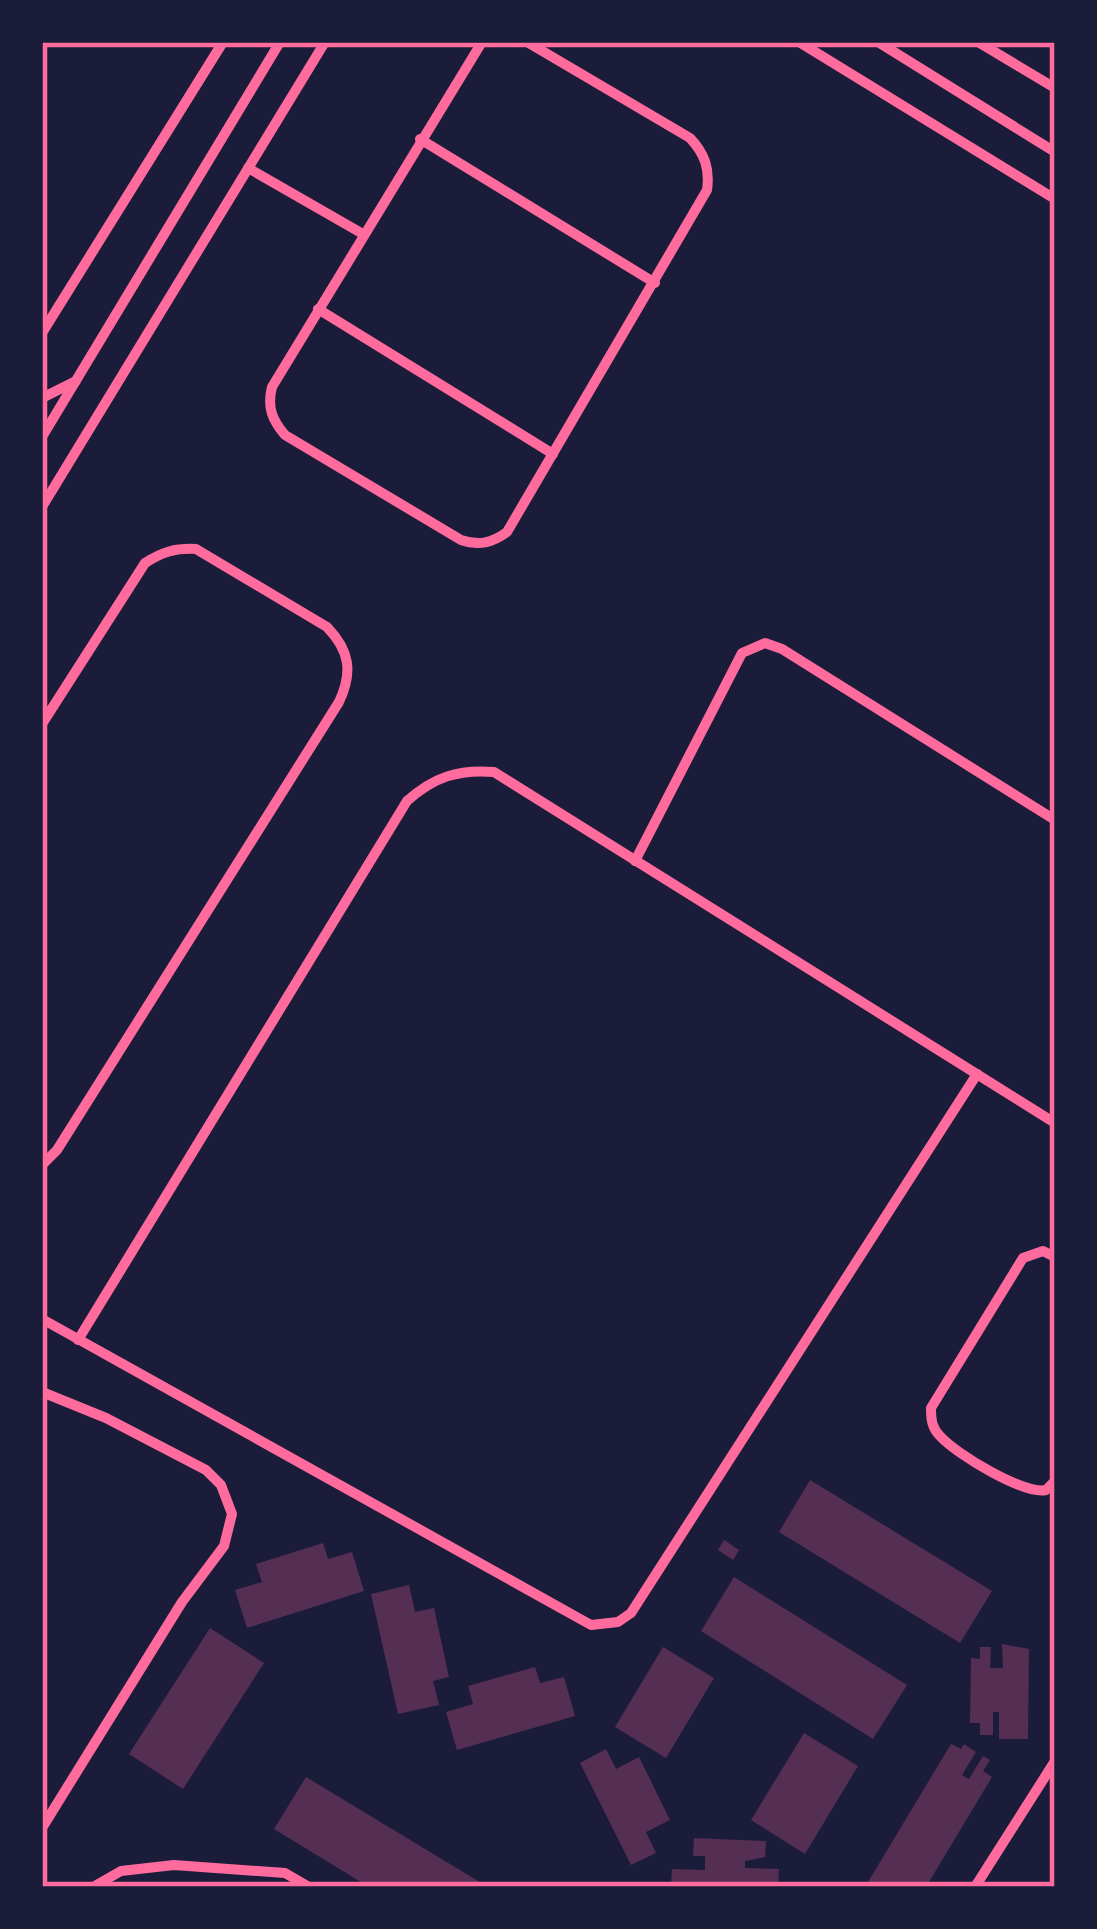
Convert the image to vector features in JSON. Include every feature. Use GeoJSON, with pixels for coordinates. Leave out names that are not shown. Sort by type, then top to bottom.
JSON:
{"type":"FeatureCollection","features":[{"type":"Feature","properties":{"kind":"street"},"geometry":{"type":"LineString","coordinates":[[42,333],[223,42]]}},
{"type":"Feature","properties":{"kind":"street"},"geometry":{"type":"LineString","coordinates":[[42,437],[280,42]]}},
{"type":"Feature","properties":{"kind":"street"},"geometry":{"type":"LineString","coordinates":[[42,507],[325,42]]}},
{"type":"Feature","properties":{"kind":"street"},"geometry":{"type":"LineString","coordinates":[[482,42],[272,387],[271,413],[285,435],[473,544],[485,544],[507,532],[707,190],[706,161],[690,138],[527,42]]}},
{"type":"Feature","properties":{"kind":"street"},"geometry":{"type":"LineString","coordinates":[[799,42],[1055,199]]}},
{"type":"Feature","properties":{"kind":"street"},"geometry":{"type":"LineString","coordinates":[[878,42],[1055,152]]}},
{"type":"Feature","properties":{"kind":"street"},"geometry":{"type":"LineString","coordinates":[[978,42],[1055,88]]}},
{"type":"Feature","properties":{"kind":"street"},"geometry":{"type":"LineString","coordinates":[[420,139],[655,284]]}},
{"type":"Feature","properties":{"kind":"street"},"geometry":{"type":"LineString","coordinates":[[248,169],[363,235]]}},
{"type":"Feature","properties":{"kind":"street"},"geometry":{"type":"LineString","coordinates":[[318,309],[553,454]]}},
{"type":"Feature","properties":{"kind":"street"},"geometry":{"type":"LineString","coordinates":[[42,398],[76,380]]}},
{"type":"Feature","properties":{"kind":"street"},"geometry":{"type":"LineString","coordinates":[[42,724],[145,563],[177,548],[196,550],[327,627],[341,642],[349,662],[348,683],[339,702],[57,1150],[42,1165]]}},
{"type":"Feature","properties":{"kind":"street"},"geometry":{"type":"LineString","coordinates":[[635,861],[742,653],[765,643],[782,649],[1055,820]]}},
{"type":"Feature","properties":{"kind":"street"},"geometry":{"type":"LineString","coordinates":[[79,1340],[407,801],[446,775],[494,772],[1055,1123]]}},
{"type":"Feature","properties":{"kind":"street"},"geometry":{"type":"LineString","coordinates":[[42,1338],[46,1322],[591,1625],[618,1622],[631,1613],[977,1074]]}},
{"type":"Feature","properties":{"kind":"street"},"geometry":{"type":"LineString","coordinates":[[1055,1257],[1043,1251],[1023,1258],[932,1408],[931,1421],[945,1441],[1024,1489],[1046,1490],[1055,1481]]}},
{"type":"Feature","properties":{"kind":"street"},"geometry":{"type":"LineString","coordinates":[[42,1392],[106,1418],[206,1470],[221,1485],[232,1514],[224,1546],[182,1602],[42,1828]]}},
{"type":"Feature","properties":{"kind":"street"},"geometry":{"type":"LineString","coordinates":[[975,1887],[1055,1761]]}},
{"type":"Feature","properties":{"kind":"street"},"geometry":{"type":"LineString","coordinates":[[92,1887],[121,1871],[174,1865],[285,1873],[309,1887]]}},
{"type":"Feature","properties":{"kind":"building"},"geometry":{"type":"Polygon","coordinates":[[[810,1480],[992,1591],[960,1643],[779,1532],[810,1480]]]}},
{"type":"Feature","properties":{"kind":"building"},"geometry":{"type":"Polygon","coordinates":[[[724,1540],[739,1550],[733,1560],[718,1550],[724,1540]]]}},
{"type":"Feature","properties":{"kind":"building"},"geometry":{"type":"Polygon","coordinates":[[[323,1543],[328,1559],[352,1552],[364,1591],[247,1628],[235,1590],[262,1582],[256,1564],[323,1543]]]}},
{"type":"Feature","properties":{"kind":"building"},"geometry":{"type":"Polygon","coordinates":[[[734,1577],[907,1685],[873,1739],[701,1631],[734,1577]]]}},
{"type":"Feature","properties":{"kind":"building"},"geometry":{"type":"Polygon","coordinates":[[[409,1585],[415,1612],[434,1608],[449,1677],[433,1681],[439,1705],[398,1714],[371,1594],[409,1585]]]}},
{"type":"Feature","properties":{"kind":"building"},"geometry":{"type":"Polygon","coordinates":[[[210,1628],[264,1663],[183,1789],[129,1754],[210,1628]]]}},
{"type":"Feature","properties":{"kind":"building"},"geometry":{"type":"Polygon","coordinates":[[[1002,1644],[1029,1649],[1028,1739],[999,1739],[999,1712],[993,1712],[993,1735],[980,1735],[980,1723],[970,1723],[971,1658],[980,1659],[980,1647],[991,1647],[990,1668],[1003,1668],[1002,1644]]]}},
{"type":"Feature","properties":{"kind":"building"},"geometry":{"type":"Polygon","coordinates":[[[663,1647],[714,1678],[666,1758],[615,1727],[663,1647]]]}},
{"type":"Feature","properties":{"kind":"building"},"geometry":{"type":"Polygon","coordinates":[[[535,1667],[540,1683],[564,1677],[575,1716],[457,1750],[446,1712],[473,1704],[468,1686],[535,1667]]]}},
{"type":"Feature","properties":{"kind":"building"},"geometry":{"type":"Polygon","coordinates":[[[804,1733],[858,1766],[805,1854],[751,1820],[804,1733]]]}},
{"type":"Feature","properties":{"kind":"building"},"geometry":{"type":"Polygon","coordinates":[[[951,1744],[961,1749],[964,1744],[976,1752],[962,1775],[969,1779],[983,1756],[990,1760],[983,1771],[992,1777],[926,1887],[865,1887],[951,1744]]]}},
{"type":"Feature","properties":{"kind":"building"},"geometry":{"type":"Polygon","coordinates":[[[606,1749],[616,1769],[639,1757],[670,1820],[646,1832],[656,1853],[631,1865],[580,1763],[606,1749]]]}},
{"type":"Feature","properties":{"kind":"building"},"geometry":{"type":"Polygon","coordinates":[[[306,1777],[488,1887],[369,1887],[274,1829],[306,1777]]]}},
{"type":"Feature","properties":{"kind":"building"},"geometry":{"type":"Polygon","coordinates":[[[694,1838],[766,1841],[765,1857],[745,1861],[745,1868],[779,1869],[778,1887],[671,1887],[672,1869],[705,1870],[705,1856],[693,1856],[694,1838]]]}}]}
